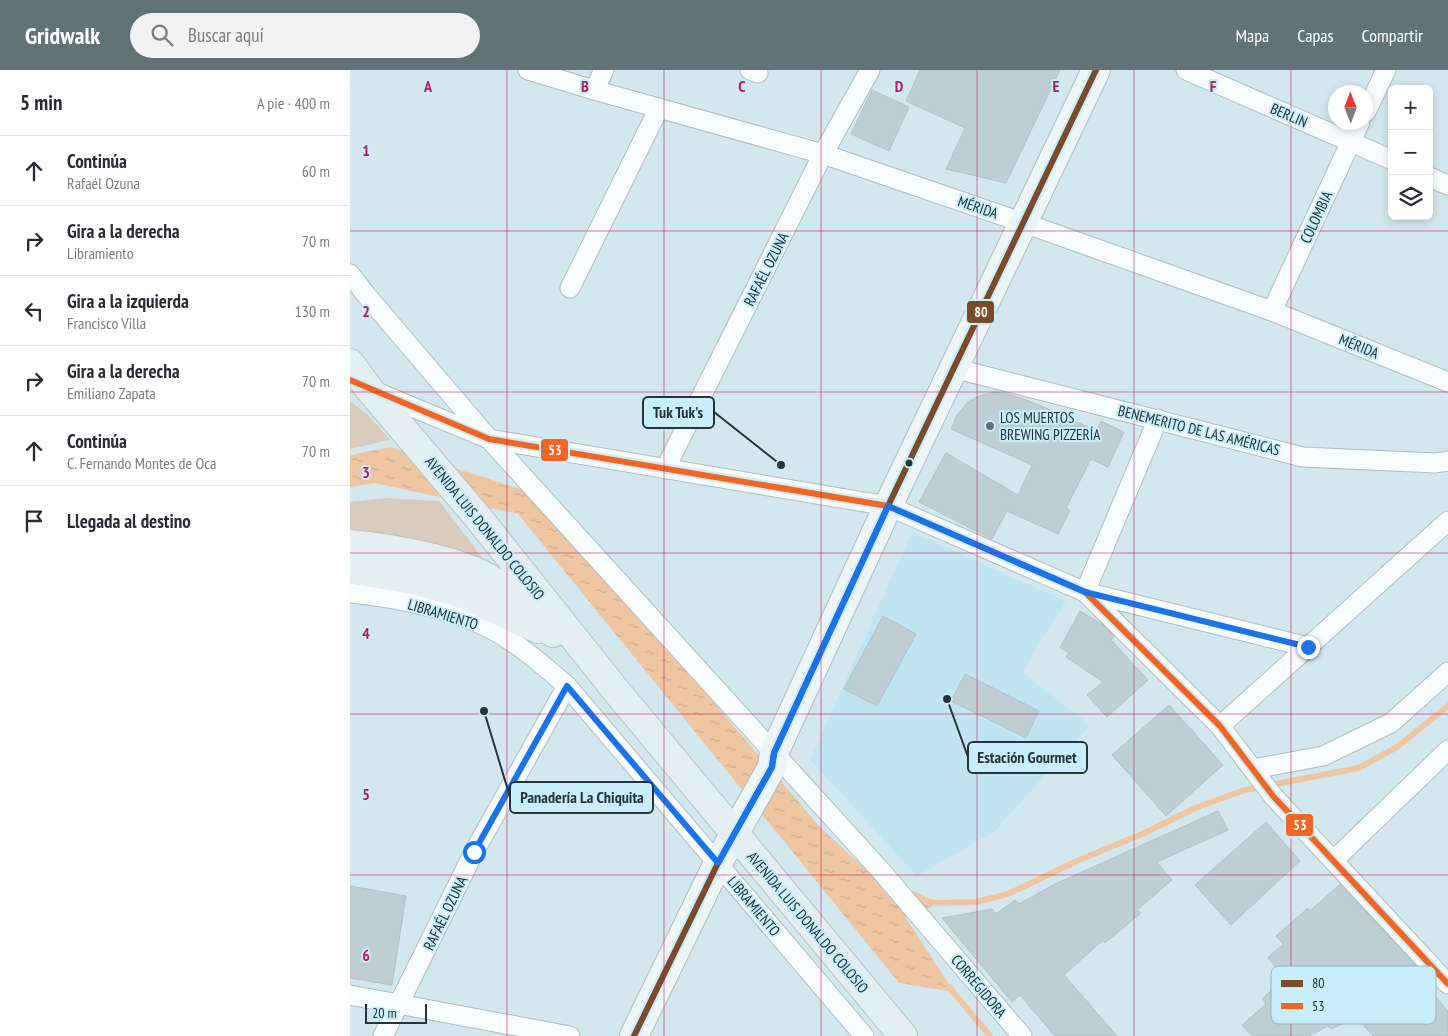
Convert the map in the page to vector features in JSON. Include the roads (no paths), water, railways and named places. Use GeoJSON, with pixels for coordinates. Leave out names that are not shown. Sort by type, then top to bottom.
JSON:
{"type":"FeatureCollection","features":[{"type":"Feature","properties":{"kind":"main road","name":"AVENIDA LUIS DONALDO COLOSIO"},"geometry":{"type":"LineString","coordinates":[[350,363],[360,385],[412,438],[618,693]]}},
{"type":"Feature","properties":{"kind":"main road","name":"AVENIDA LUIS DONALDO COLOSIO"},"geometry":{"type":"LineString","coordinates":[[350,544],[423,556],[470,570],[494,581],[618,693],[740,822],[903,1036]]}},
{"type":"Feature","properties":{"kind":"main road"},"geometry":{"type":"LineString","coordinates":[[350,569],[417,581],[457,592],[558,638]]}},
{"type":"Feature","properties":{"kind":"street","name":"MÉRIDA"},"geometry":{"type":"LineString","coordinates":[[528,70],[823,154],[1272,311],[1448,382]]}},
{"type":"Feature","properties":{"kind":"street"},"geometry":{"type":"LineString","coordinates":[[594,90],[604,70]]}},
{"type":"Feature","properties":{"kind":"street","name":"RAFAÉL OZUNA"},"geometry":{"type":"LineString","coordinates":[[665,469],[823,154],[870,70]]}},
{"type":"Feature","properties":{"kind":"street"},"geometry":{"type":"LineString","coordinates":[[634,1036],[718,863],[773,760],[888,506],[1096,70]]}},
{"type":"Feature","properties":{"kind":"street","name":"BERLIN"},"geometry":{"type":"LineString","coordinates":[[1186,70],[1388,158]]}},
{"type":"Feature","properties":{"kind":"street"},"geometry":{"type":"LineString","coordinates":[[1373,97],[1386,70]]}},
{"type":"Feature","properties":{"kind":"street"},"geometry":{"type":"LineString","coordinates":[[570,288],[659,108]]}},
{"type":"Feature","properties":{"kind":"street","name":"COLOMBIA"},"geometry":{"type":"LineString","coordinates":[[1272,311],[1356,130]]}},
{"type":"Feature","properties":{"kind":"street"},"geometry":{"type":"LineString","coordinates":[[1433,179],[1448,185]]}},
{"type":"Feature","properties":{"kind":"street","name":"CORREGIDORA"},"geometry":{"type":"LineString","coordinates":[[350,274],[489,439],[773,760],[882,872],[1022,1036]]}},
{"type":"Feature","properties":{"kind":"street","name":"BENEMERITO DE LAS AMÉRICAS"},"geometry":{"type":"LineString","coordinates":[[953,368],[1303,457],[1436,463],[1448,461]]}},
{"type":"Feature","properties":{"kind":"street"},"geometry":{"type":"LineString","coordinates":[[360,385],[489,439],[888,506],[1085,592],[1308,647]]}},
{"type":"Feature","properties":{"kind":"street"},"geometry":{"type":"LineString","coordinates":[[1085,592],[1158,419]]}},
{"type":"Feature","properties":{"kind":"street"},"geometry":{"type":"LineString","coordinates":[[1220,726],[1448,521]]}},
{"type":"Feature","properties":{"kind":"street"},"geometry":{"type":"LineString","coordinates":[[1085,592],[1220,726],[1273,796],[1431,966]]}},
{"type":"Feature","properties":{"kind":"street","name":"LIBRAMIENTO"},"geometry":{"type":"LineString","coordinates":[[350,593],[427,606],[476,623],[490,629],[527,652],[567,686],[864,1036]]}},
{"type":"Feature","properties":{"kind":"street"},"geometry":{"type":"LineString","coordinates":[[1256,775],[1323,756],[1390,723],[1448,672]]}},
{"type":"Feature","properties":{"kind":"street","name":"RAFAÉL OZUNA"},"geometry":{"type":"LineString","coordinates":[[383,1036],[474,852],[567,686]]}},
{"type":"Feature","properties":{"kind":"street"},"geometry":{"type":"LineString","coordinates":[[1334,860],[1448,750]]}},
{"type":"Feature","properties":{"kind":"street"},"geometry":{"type":"LineString","coordinates":[[1436,971],[1448,984]]}},
{"type":"Feature","properties":{"kind":"street"},"geometry":{"type":"LineString","coordinates":[[350,995],[570,1036]]}},
{"type":"Feature","properties":{"kind":"water"},"geometry":{"type":"Polygon","coordinates":[[[390,447],[539,495],[580,546],[820,827],[865,869],[939,903],[906,918],[954,992],[899,983],[518,514],[374,483],[350,487],[350,455],[390,447]]]}},
{"type":"Feature","properties":{"kind":"waterway"},"geometry":{"type":"LineString","coordinates":[[932,902],[976,902],[1008,894],[1200,806],[1245,790],[1359,768],[1397,747],[1448,706]]}},
{"type":"Feature","properties":{"kind":"waterway"},"geometry":{"type":"LineString","coordinates":[[949,987],[990,1036]]}},
{"type":"Feature","properties":{"kind":"place","name":"LOS MUERTOS BREWING PIZZERÍA"},"geometry":{"type":"Point","coordinates":[990,426]}},
{"type":"Feature","properties":{"kind":"place","name":"Tuk Tuk's"},"geometry":{"type":"Point","coordinates":[781,465]}},
{"type":"Feature","properties":{"kind":"place","name":"Estación Gourmet"},"geometry":{"type":"Point","coordinates":[947,699]}},
{"type":"Feature","properties":{"kind":"place","name":"Panadería La Chiquita"},"geometry":{"type":"Point","coordinates":[484,711]}}]}
